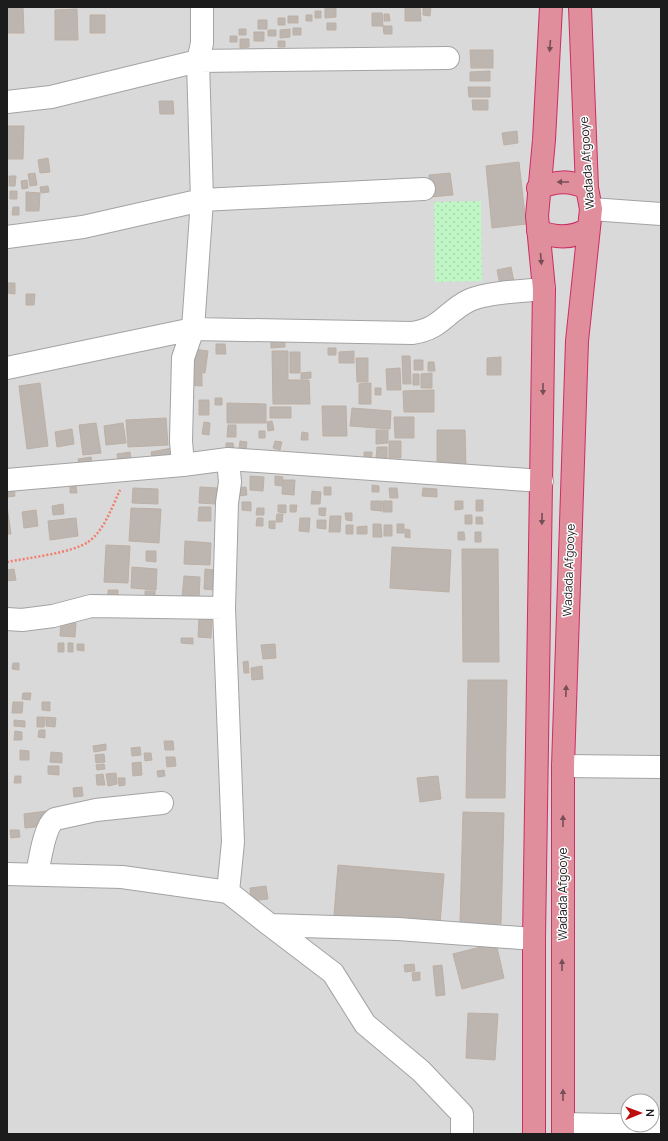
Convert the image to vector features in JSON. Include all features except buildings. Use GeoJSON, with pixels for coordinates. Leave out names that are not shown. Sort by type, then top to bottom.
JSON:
{"type":"FeatureCollection","features":[{"type":"Feature","properties":{"kind":"highway"},"geometry":{"type":"LineString","coordinates":[[534,1134],[534,939],[544,288],[537,216],[538,188],[544,140],[551,7]]}},
{"type":"Feature","properties":{"kind":"highway","name":"Wadada Afgooye"},"geometry":{"type":"LineString","coordinates":[[563,1129],[563,766],[577,341],[589,219],[580,7]]}},
{"type":"Feature","properties":{"kind":"highway"},"geometry":{"type":"LineString","coordinates":[[538,188],[553,182],[566,181],[587,188]]}},
{"type":"Feature","properties":{"kind":"highway"},"geometry":{"type":"LineString","coordinates":[[538,231],[551,236],[563,237],[575,235],[589,219]]}},
{"type":"Feature","properties":{"kind":"street"},"geometry":{"type":"LineString","coordinates":[[183,465],[181,441],[183,358],[193,329],[202,200],[198,61],[202,43],[202,7]]}},
{"type":"Feature","properties":{"kind":"street"},"geometry":{"type":"LineString","coordinates":[[7,102],[51,98],[198,61],[448,58]]}},
{"type":"Feature","properties":{"kind":"street"},"geometry":{"type":"LineString","coordinates":[[7,237],[83,227],[202,200],[424,189]]}},
{"type":"Feature","properties":{"kind":"street"},"geometry":{"type":"LineString","coordinates":[[589,219],[661,214]]}},
{"type":"Feature","properties":{"kind":"street"},"geometry":{"type":"LineString","coordinates":[[7,368],[193,329],[412,333],[426,331],[438,325],[458,307],[471,300],[544,288]]}},
{"type":"Feature","properties":{"kind":"street"},"geometry":{"type":"LineString","coordinates":[[7,480],[183,465],[228,459],[542,481]]}},
{"type":"Feature","properties":{"kind":"street"},"geometry":{"type":"LineString","coordinates":[[228,459],[230,482],[227,503],[224,608],[233,842],[228,892]]}},
{"type":"Feature","properties":{"kind":"street"},"geometry":{"type":"LineString","coordinates":[[7,619],[22,620],[53,616],[91,606],[224,608]]}},
{"type":"Feature","properties":{"kind":"street"},"geometry":{"type":"LineString","coordinates":[[563,766],[661,766]]}},
{"type":"Feature","properties":{"kind":"street"},"geometry":{"type":"LineString","coordinates":[[37,874],[46,832],[50,822],[55,819],[96,810],[162,803]]}},
{"type":"Feature","properties":{"kind":"street"},"geometry":{"type":"LineString","coordinates":[[7,874],[122,877],[228,892],[333,973],[365,1024],[421,1071],[462,1114],[462,1134]]}},
{"type":"Feature","properties":{"kind":"street"},"geometry":{"type":"LineString","coordinates":[[270,925],[398,929],[534,939]]}},
{"type":"Feature","properties":{"kind":"street"},"geometry":{"type":"LineString","coordinates":[[563,1129],[661,1126]]}},
{"type":"Feature","properties":{"kind":"path"},"geometry":{"type":"LineString","coordinates":[[7,562],[60,552],[87,543],[98,533],[110,512],[129,470]]}},
{"type":"Feature","properties":{"kind":"shaded area"},"geometry":{"type":"Polygon","coordinates":[[[7,7],[661,7],[661,1134],[7,1134],[7,7]]]}},
{"type":"Feature","properties":{"kind":"green space"},"geometry":{"type":"Polygon","coordinates":[[[481,201],[482,281],[435,282],[434,202],[481,201]]]}}]}
